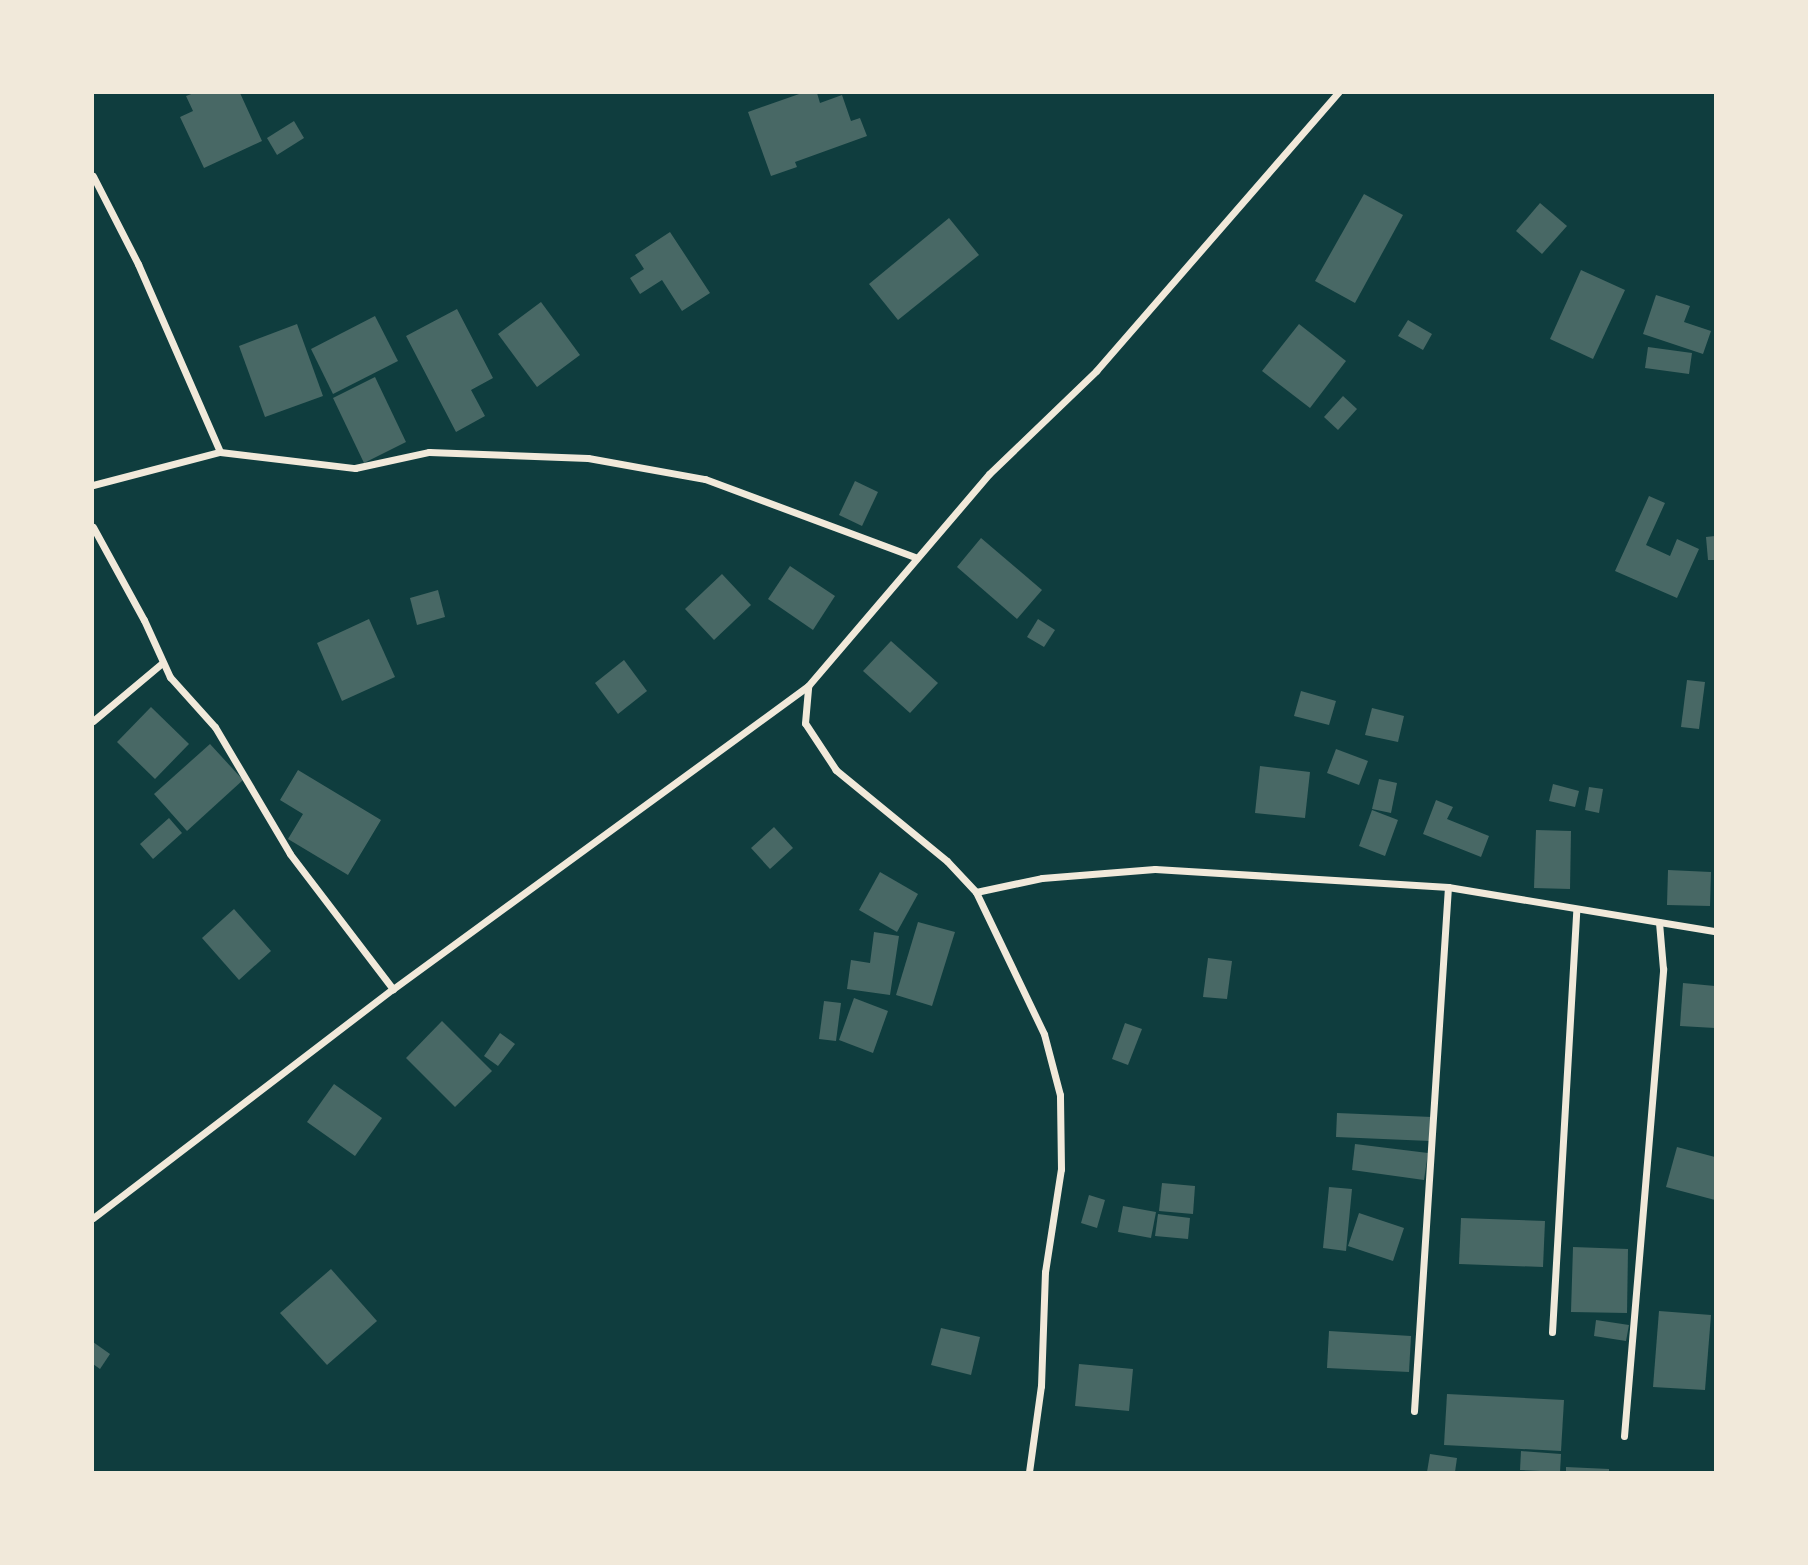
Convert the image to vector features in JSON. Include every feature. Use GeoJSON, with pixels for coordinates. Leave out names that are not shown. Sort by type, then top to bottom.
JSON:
{"type":"FeatureCollection","features":[{"type":"Feature","properties":{"kind":"street"},"geometry":{"type":"LineString","coordinates":[[93,1218],[393,989],[808,685],[989,474],[1096,371],[1338,93]]}},
{"type":"Feature","properties":{"kind":"street"},"geometry":{"type":"LineString","coordinates":[[93,176],[138,264],[220,452]]}},
{"type":"Feature","properties":{"kind":"street"},"geometry":{"type":"LineString","coordinates":[[93,485],[220,452],[355,468],[429,452],[588,458],[705,479],[917,558]]}},
{"type":"Feature","properties":{"kind":"street"},"geometry":{"type":"LineString","coordinates":[[93,527],[144,620],[170,677],[215,727],[290,854],[393,989]]}},
{"type":"Feature","properties":{"kind":"street"},"geometry":{"type":"LineString","coordinates":[[93,721],[162,663]]}},
{"type":"Feature","properties":{"kind":"street"},"geometry":{"type":"LineString","coordinates":[[808,685],[805,723],[836,770],[947,861],[976,891],[1044,1034],[1060,1096],[1061,1169],[1045,1272],[1041,1386],[1029,1472]]}},
{"type":"Feature","properties":{"kind":"street"},"geometry":{"type":"LineString","coordinates":[[976,891],[1042,878],[1155,869],[1448,887],[1715,931]]}},
{"type":"Feature","properties":{"kind":"street"},"geometry":{"type":"LineString","coordinates":[[1414,1411],[1448,887]]}},
{"type":"Feature","properties":{"kind":"street"},"geometry":{"type":"LineString","coordinates":[[1552,1332],[1576,910]]}},
{"type":"Feature","properties":{"kind":"street"},"geometry":{"type":"LineString","coordinates":[[1624,1436],[1663,969],[1659,922]]}},
{"type":"Feature","properties":{"kind":"building"},"geometry":{"type":"Polygon","coordinates":[[[194,93],[240,93],[262,141],[204,168],[180,117],[193,111],[186,96],[194,93]]]}},
{"type":"Feature","properties":{"kind":"building"},"geometry":{"type":"Polygon","coordinates":[[[802,93],[817,93],[820,103],[842,95],[851,121],[860,118],[867,136],[795,162],[797,167],[771,176],[748,112],[802,93]]]}},
{"type":"Feature","properties":{"kind":"building"},"geometry":{"type":"Polygon","coordinates":[[[294,121],[304,138],[277,155],[267,138],[294,121]]]}},
{"type":"Feature","properties":{"kind":"building"},"geometry":{"type":"Polygon","coordinates":[[[1364,194],[1403,215],[1355,303],[1315,281],[1364,194]]]}},
{"type":"Feature","properties":{"kind":"building"},"geometry":{"type":"Polygon","coordinates":[[[1540,203],[1567,226],[1542,254],[1516,231],[1540,203]]]}},
{"type":"Feature","properties":{"kind":"building"},"geometry":{"type":"Polygon","coordinates":[[[949,218],[979,255],[898,320],[869,284],[949,218]]]}},
{"type":"Feature","properties":{"kind":"building"},"geometry":{"type":"Polygon","coordinates":[[[670,232],[710,293],[682,311],[662,280],[640,294],[630,278],[644,269],[635,255],[670,232]]]}},
{"type":"Feature","properties":{"kind":"building"},"geometry":{"type":"Polygon","coordinates":[[[1581,270],[1625,290],[1593,359],[1550,339],[1581,270]]]}},
{"type":"Feature","properties":{"kind":"building"},"geometry":{"type":"Polygon","coordinates":[[[1656,295],[1690,306],[1684,322],[1711,331],[1703,354],[1643,334],[1656,295]]]}},
{"type":"Feature","properties":{"kind":"building"},"geometry":{"type":"Polygon","coordinates":[[[541,302],[580,355],[537,387],[498,334],[541,302]]]}},
{"type":"Feature","properties":{"kind":"building"},"geometry":{"type":"Polygon","coordinates":[[[457,309],[493,378],[471,390],[485,416],[456,432],[406,336],[457,309]]]}},
{"type":"Feature","properties":{"kind":"building"},"geometry":{"type":"Polygon","coordinates":[[[375,316],[398,361],[333,394],[311,349],[375,316]]]}},
{"type":"Feature","properties":{"kind":"building"},"geometry":{"type":"Polygon","coordinates":[[[1408,320],[1432,334],[1423,350],[1398,336],[1408,320]]]}},
{"type":"Feature","properties":{"kind":"building"},"geometry":{"type":"Polygon","coordinates":[[[297,324],[323,396],[265,417],[239,346],[297,324]]]}},
{"type":"Feature","properties":{"kind":"building"},"geometry":{"type":"Polygon","coordinates":[[[1299,324],[1346,361],[1310,408],[1262,371],[1299,324]]]}},
{"type":"Feature","properties":{"kind":"building"},"geometry":{"type":"Polygon","coordinates":[[[1648,347],[1692,353],[1689,374],[1645,368],[1648,347]]]}},
{"type":"Feature","properties":{"kind":"building"},"geometry":{"type":"Polygon","coordinates":[[[375,377],[406,442],[364,463],[333,398],[375,377]]]}},
{"type":"Feature","properties":{"kind":"building"},"geometry":{"type":"Polygon","coordinates":[[[1343,396],[1357,409],[1338,430],[1324,417],[1343,396]]]}},
{"type":"Feature","properties":{"kind":"building"},"geometry":{"type":"Polygon","coordinates":[[[855,481],[878,492],[862,526],[839,515],[855,481]]]}},
{"type":"Feature","properties":{"kind":"building"},"geometry":{"type":"Polygon","coordinates":[[[1649,496],[1665,503],[1646,545],[1670,556],[1677,539],[1699,549],[1677,598],[1615,571],[1649,496]]]}},
{"type":"Feature","properties":{"kind":"building"},"geometry":{"type":"Polygon","coordinates":[[[1715,536],[1715,560],[1708,560],[1706,537],[1715,536]]]}},
{"type":"Feature","properties":{"kind":"building"},"geometry":{"type":"Polygon","coordinates":[[[981,538],[1042,590],[1017,619],[957,567],[981,538]]]}},
{"type":"Feature","properties":{"kind":"building"},"geometry":{"type":"Polygon","coordinates":[[[790,566],[835,596],[813,630],[768,599],[790,566]]]}},
{"type":"Feature","properties":{"kind":"building"},"geometry":{"type":"Polygon","coordinates":[[[722,574],[751,605],[714,640],[685,609],[722,574]]]}},
{"type":"Feature","properties":{"kind":"building"},"geometry":{"type":"Polygon","coordinates":[[[438,590],[445,617],[417,625],[410,598],[438,590]]]}},
{"type":"Feature","properties":{"kind":"building"},"geometry":{"type":"Polygon","coordinates":[[[369,619],[395,677],[342,701],[317,643],[369,619]]]}},
{"type":"Feature","properties":{"kind":"building"},"geometry":{"type":"Polygon","coordinates":[[[1038,619],[1055,630],[1044,647],[1027,637],[1038,619]]]}},
{"type":"Feature","properties":{"kind":"building"},"geometry":{"type":"Polygon","coordinates":[[[891,641],[938,683],[910,713],[863,671],[891,641]]]}},
{"type":"Feature","properties":{"kind":"building"},"geometry":{"type":"Polygon","coordinates":[[[624,660],[647,691],[618,714],[595,683],[624,660]]]}},
{"type":"Feature","properties":{"kind":"building"},"geometry":{"type":"Polygon","coordinates":[[[1687,680],[1705,682],[1699,729],[1681,727],[1687,680]]]}},
{"type":"Feature","properties":{"kind":"building"},"geometry":{"type":"Polygon","coordinates":[[[1301,691],[1336,701],[1329,725],[1294,716],[1301,691]]]}},
{"type":"Feature","properties":{"kind":"building"},"geometry":{"type":"Polygon","coordinates":[[[151,707],[189,744],[155,779],[117,742],[151,707]]]}},
{"type":"Feature","properties":{"kind":"building"},"geometry":{"type":"Polygon","coordinates":[[[1372,708],[1404,716],[1398,742],[1365,735],[1372,708]]]}},
{"type":"Feature","properties":{"kind":"building"},"geometry":{"type":"Polygon","coordinates":[[[210,744],[243,780],[187,831],[154,794],[210,744]]]}},
{"type":"Feature","properties":{"kind":"building"},"geometry":{"type":"Polygon","coordinates":[[[1336,749],[1368,761],[1359,785],[1327,773],[1336,749]]]}},
{"type":"Feature","properties":{"kind":"building"},"geometry":{"type":"Polygon","coordinates":[[[1260,766],[1310,772],[1305,818],[1255,813],[1260,766]]]}},
{"type":"Feature","properties":{"kind":"building"},"geometry":{"type":"Polygon","coordinates":[[[298,770],[381,820],[348,875],[288,839],[303,814],[280,800],[298,770]]]}},
{"type":"Feature","properties":{"kind":"building"},"geometry":{"type":"Polygon","coordinates":[[[1379,779],[1397,783],[1391,813],[1372,809],[1379,779]]]}},
{"type":"Feature","properties":{"kind":"building"},"geometry":{"type":"Polygon","coordinates":[[[1553,784],[1579,791],[1575,807],[1549,801],[1553,784]]]}},
{"type":"Feature","properties":{"kind":"building"},"geometry":{"type":"Polygon","coordinates":[[[1589,787],[1603,789],[1599,813],[1585,810],[1589,787]]]}},
{"type":"Feature","properties":{"kind":"building"},"geometry":{"type":"Polygon","coordinates":[[[1436,800],[1453,807],[1447,819],[1489,836],[1481,857],[1423,834],[1436,800]]]}},
{"type":"Feature","properties":{"kind":"building"},"geometry":{"type":"Polygon","coordinates":[[[1372,810],[1398,820],[1385,856],[1359,846],[1372,810]]]}},
{"type":"Feature","properties":{"kind":"building"},"geometry":{"type":"Polygon","coordinates":[[[169,818],[182,833],[153,859],[140,844],[169,818]]]}},
{"type":"Feature","properties":{"kind":"building"},"geometry":{"type":"Polygon","coordinates":[[[774,827],[793,848],[770,869],[751,848],[774,827]]]}},
{"type":"Feature","properties":{"kind":"building"},"geometry":{"type":"Polygon","coordinates":[[[1536,830],[1571,831],[1570,889],[1534,888],[1536,830]]]}},
{"type":"Feature","properties":{"kind":"building"},"geometry":{"type":"Polygon","coordinates":[[[1668,870],[1711,872],[1710,906],[1667,905],[1668,870]]]}},
{"type":"Feature","properties":{"kind":"building"},"geometry":{"type":"Polygon","coordinates":[[[880,872],[918,894],[897,932],[859,910],[880,872]]]}},
{"type":"Feature","properties":{"kind":"building"},"geometry":{"type":"Polygon","coordinates":[[[234,909],[271,951],[239,980],[202,938],[234,909]]]}},
{"type":"Feature","properties":{"kind":"building"},"geometry":{"type":"Polygon","coordinates":[[[918,922],[955,932],[932,1006],[896,995],[918,922]]]}},
{"type":"Feature","properties":{"kind":"building"},"geometry":{"type":"Polygon","coordinates":[[[874,932],[899,936],[890,995],[847,989],[851,960],[870,963],[874,932]]]}},
{"type":"Feature","properties":{"kind":"building"},"geometry":{"type":"Polygon","coordinates":[[[1208,958],[1232,961],[1227,999],[1203,997],[1208,958]]]}},
{"type":"Feature","properties":{"kind":"building"},"geometry":{"type":"Polygon","coordinates":[[[1683,983],[1715,986],[1715,1028],[1680,1026],[1683,983]]]}},
{"type":"Feature","properties":{"kind":"building"},"geometry":{"type":"Polygon","coordinates":[[[854,998],[888,1011],[873,1053],[839,1040],[854,998]]]}},
{"type":"Feature","properties":{"kind":"building"},"geometry":{"type":"Polygon","coordinates":[[[824,1001],[841,1003],[836,1041],[819,1039],[824,1001]]]}},
{"type":"Feature","properties":{"kind":"building"},"geometry":{"type":"Polygon","coordinates":[[[442,1021],[492,1071],[455,1107],[406,1058],[442,1021]]]}},
{"type":"Feature","properties":{"kind":"building"},"geometry":{"type":"Polygon","coordinates":[[[1125,1023],[1142,1029],[1128,1065],[1112,1059],[1125,1023]]]}},
{"type":"Feature","properties":{"kind":"building"},"geometry":{"type":"Polygon","coordinates":[[[500,1033],[515,1044],[498,1066],[484,1056],[500,1033]]]}},
{"type":"Feature","properties":{"kind":"building"},"geometry":{"type":"Polygon","coordinates":[[[334,1084],[382,1118],[355,1156],[307,1122],[334,1084]]]}},
{"type":"Feature","properties":{"kind":"building"},"geometry":{"type":"Polygon","coordinates":[[[1337,1113],[1432,1117],[1430,1141],[1336,1137],[1337,1113]]]}},
{"type":"Feature","properties":{"kind":"building"},"geometry":{"type":"Polygon","coordinates":[[[1355,1144],[1428,1153],[1424,1180],[1352,1170],[1355,1144]]]}},
{"type":"Feature","properties":{"kind":"building"},"geometry":{"type":"Polygon","coordinates":[[[1677,1147],[1715,1157],[1715,1200],[1666,1187],[1677,1147]]]}},
{"type":"Feature","properties":{"kind":"building"},"geometry":{"type":"Polygon","coordinates":[[[1162,1183],[1195,1186],[1193,1214],[1159,1211],[1162,1183]]]}},
{"type":"Feature","properties":{"kind":"building"},"geometry":{"type":"Polygon","coordinates":[[[1329,1187],[1352,1189],[1346,1251],[1323,1248],[1329,1187]]]}},
{"type":"Feature","properties":{"kind":"building"},"geometry":{"type":"Polygon","coordinates":[[[1089,1195],[1105,1200],[1097,1228],[1081,1223],[1089,1195]]]}},
{"type":"Feature","properties":{"kind":"building"},"geometry":{"type":"Polygon","coordinates":[[[1123,1206],[1156,1212],[1151,1238],[1118,1232],[1123,1206]]]}},
{"type":"Feature","properties":{"kind":"building"},"geometry":{"type":"Polygon","coordinates":[[[1359,1213],[1404,1228],[1393,1261],[1348,1246],[1359,1213]]]}},
{"type":"Feature","properties":{"kind":"building"},"geometry":{"type":"Polygon","coordinates":[[[1158,1214],[1190,1218],[1188,1239],[1155,1236],[1158,1214]]]}},
{"type":"Feature","properties":{"kind":"building"},"geometry":{"type":"Polygon","coordinates":[[[1461,1218],[1545,1221],[1543,1267],[1459,1264],[1461,1218]]]}},
{"type":"Feature","properties":{"kind":"building"},"geometry":{"type":"Polygon","coordinates":[[[1573,1247],[1628,1249],[1627,1313],[1571,1312],[1573,1247]]]}},
{"type":"Feature","properties":{"kind":"building"},"geometry":{"type":"Polygon","coordinates":[[[331,1269],[377,1321],[327,1365],[280,1313],[331,1269]]]}},
{"type":"Feature","properties":{"kind":"building"},"geometry":{"type":"Polygon","coordinates":[[[1659,1311],[1711,1315],[1705,1390],[1653,1387],[1659,1311]]]}},
{"type":"Feature","properties":{"kind":"building"},"geometry":{"type":"Polygon","coordinates":[[[1596,1320],[1629,1325],[1626,1341],[1594,1336],[1596,1320]]]}},
{"type":"Feature","properties":{"kind":"building"},"geometry":{"type":"Polygon","coordinates":[[[941,1328],[980,1337],[971,1375],[931,1365],[941,1328]]]}},
{"type":"Feature","properties":{"kind":"building"},"geometry":{"type":"Polygon","coordinates":[[[1329,1331],[1411,1336],[1409,1372],[1327,1368],[1329,1331]]]}},
{"type":"Feature","properties":{"kind":"building"},"geometry":{"type":"Polygon","coordinates":[[[93,1342],[110,1354],[100,1369],[93,1364],[93,1342]]]}},
{"type":"Feature","properties":{"kind":"building"},"geometry":{"type":"Polygon","coordinates":[[[1079,1364],[1133,1369],[1129,1411],[1075,1406],[1079,1364]]]}},
{"type":"Feature","properties":{"kind":"building"},"geometry":{"type":"Polygon","coordinates":[[[1447,1394],[1564,1400],[1561,1451],[1444,1445],[1447,1394]]]}},
{"type":"Feature","properties":{"kind":"building"},"geometry":{"type":"Polygon","coordinates":[[[1521,1451],[1561,1454],[1560,1472],[1520,1470],[1521,1451]]]}},
{"type":"Feature","properties":{"kind":"building"},"geometry":{"type":"Polygon","coordinates":[[[1430,1454],[1457,1458],[1455,1472],[1427,1472],[1430,1454]]]}},
{"type":"Feature","properties":{"kind":"building"},"geometry":{"type":"Polygon","coordinates":[[[1566,1467],[1609,1469],[1609,1472],[1566,1472],[1566,1467]]]}}]}
